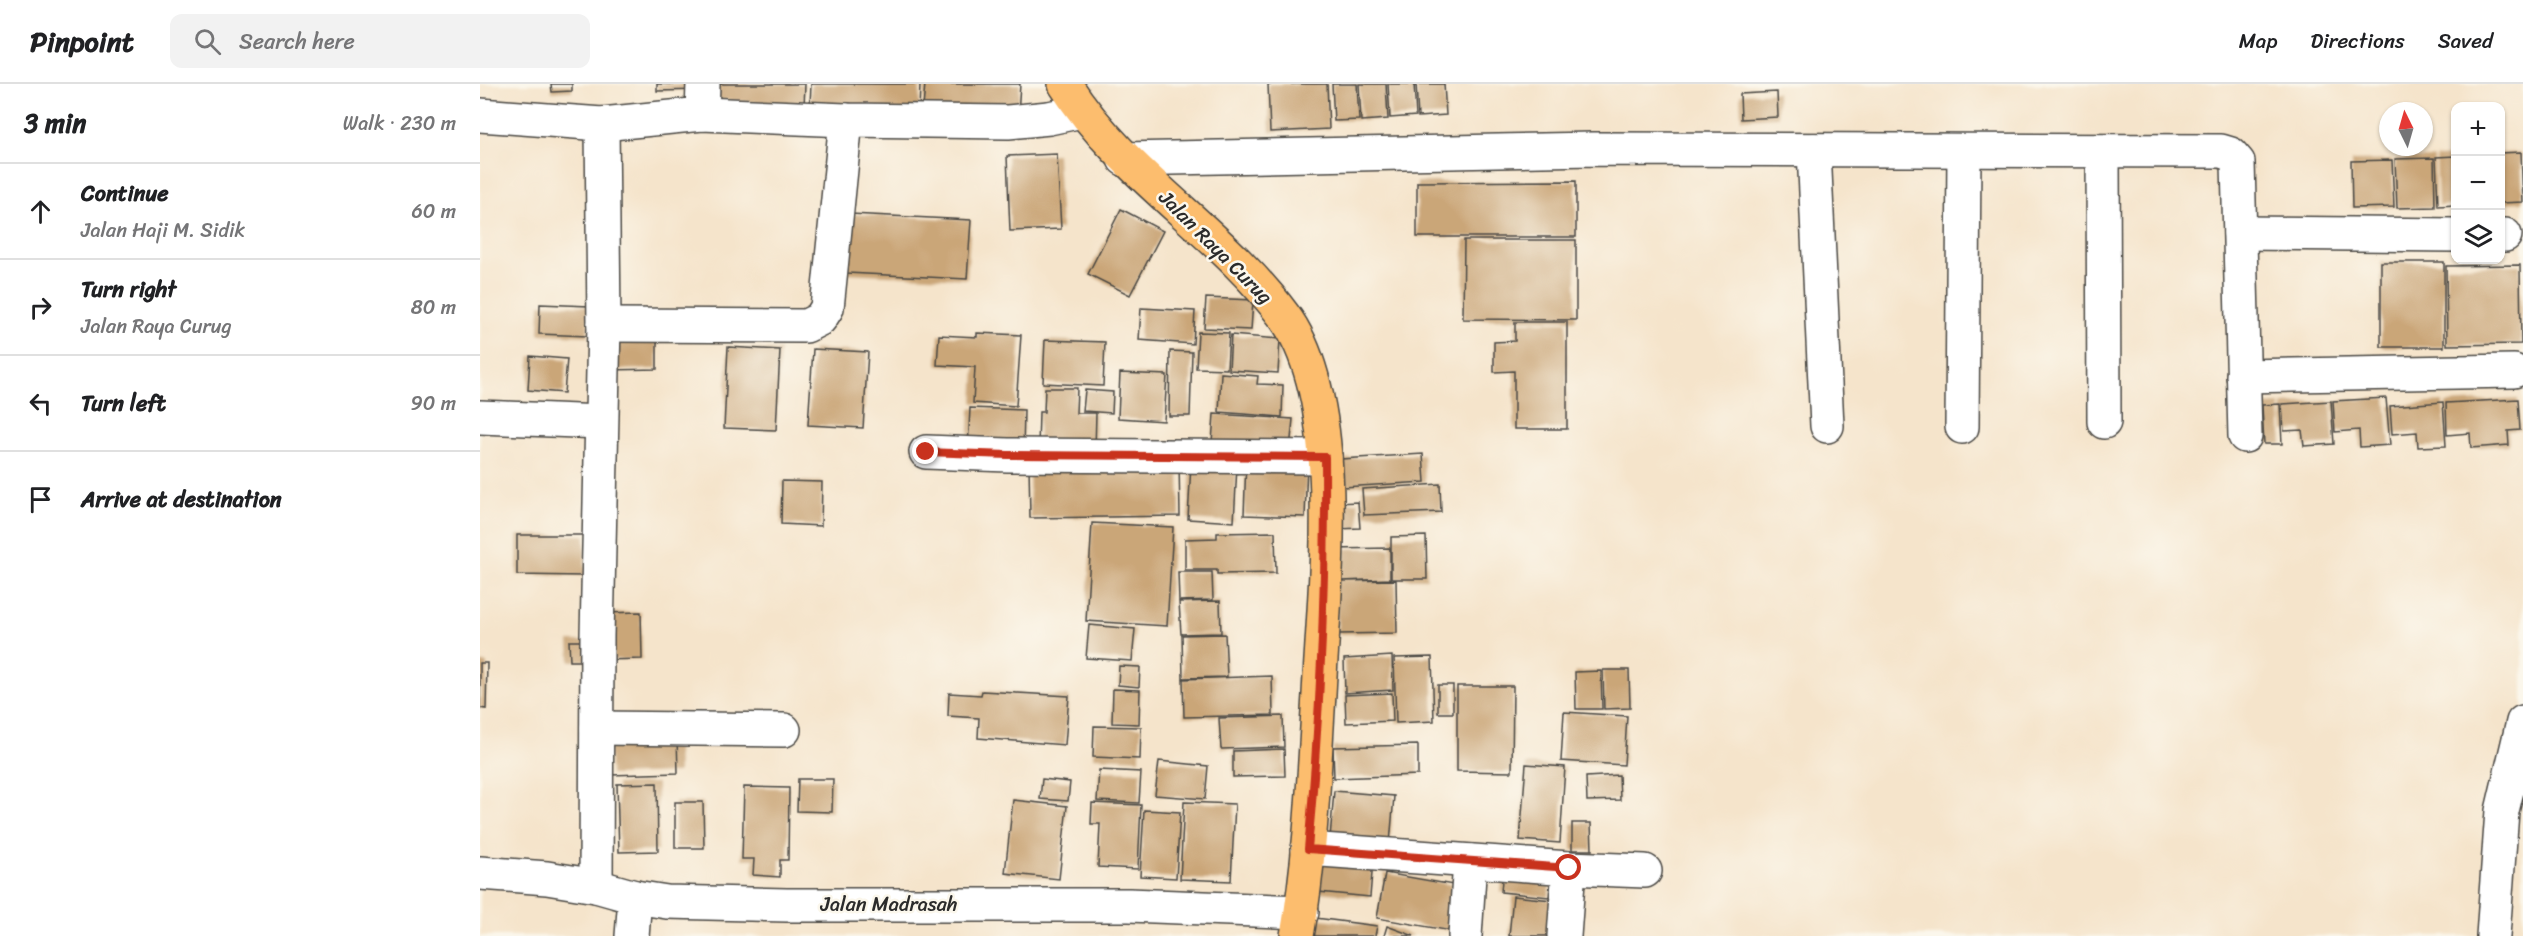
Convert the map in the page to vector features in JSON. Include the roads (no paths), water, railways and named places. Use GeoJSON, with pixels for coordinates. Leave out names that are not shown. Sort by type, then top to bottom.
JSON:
{"type":"FeatureCollection","features":[{"type":"Feature","properties":{"kind":"main road","name":"Jalan Raya Curug"},"geometry":{"type":"LineString","coordinates":[[1074,97],[1125,159],[1246,271],[1284,316],[1301,342],[1316,386],[1325,457],[1326,559],[1318,738],[1300,924]]}},
{"type":"Feature","properties":{"kind":"street"},"geometry":{"type":"LineString","coordinates":[[480,115],[602,124],[703,99],[846,120],[1008,122],[1048,118],[1074,97]]}},
{"type":"Feature","properties":{"kind":"street"},"geometry":{"type":"LineString","coordinates":[[604,325],[806,326],[820,319],[827,308],[846,120]]}},
{"type":"Feature","properties":{"kind":"street"},"geometry":{"type":"LineString","coordinates":[[596,886],[604,325],[602,124]]}},
{"type":"Feature","properties":{"kind":"street"},"geometry":{"type":"LineString","coordinates":[[1125,159],[1593,149],[1964,152],[2222,151],[2230,154],[2238,162],[2245,436]]}},
{"type":"Feature","properties":{"kind":"street"},"geometry":{"type":"LineString","coordinates":[[1814,150],[1827,426]]}},
{"type":"Feature","properties":{"kind":"street"},"geometry":{"type":"LineString","coordinates":[[1962,427],[1964,152]]}},
{"type":"Feature","properties":{"kind":"street"},"geometry":{"type":"LineString","coordinates":[[2103,152],[2104,422]]}},
{"type":"Feature","properties":{"kind":"street"},"geometry":{"type":"LineString","coordinates":[[2240,233],[2451,235]]}},
{"type":"Feature","properties":{"kind":"street"},"geometry":{"type":"LineString","coordinates":[[2243,376],[2514,371]]}},
{"type":"Feature","properties":{"kind":"street"},"geometry":{"type":"LineString","coordinates":[[480,417],[601,422]]}},
{"type":"Feature","properties":{"kind":"street"},"geometry":{"type":"LineString","coordinates":[[926,452],[1008,455],[1325,457]]}},
{"type":"Feature","properties":{"kind":"street"},"geometry":{"type":"LineString","coordinates":[[2493,936],[2502,811],[2523,722]]}},
{"type":"Feature","properties":{"kind":"street"},"geometry":{"type":"LineString","coordinates":[[597,728],[784,729]]}},
{"type":"Feature","properties":{"kind":"street"},"geometry":{"type":"LineString","coordinates":[[1308,849],[1569,868],[1645,871]]}},
{"type":"Feature","properties":{"kind":"street"},"geometry":{"type":"LineString","coordinates":[[1465,936],[1470,861]]}},
{"type":"Feature","properties":{"kind":"street"},"geometry":{"type":"LineString","coordinates":[[1564,936],[1569,868]]}},
{"type":"Feature","properties":{"kind":"street","name":"Jalan Madrasah"},"geometry":{"type":"LineString","coordinates":[[480,873],[547,878],[596,886],[634,897],[666,902],[1129,905],[1300,924]]}},
{"type":"Feature","properties":{"kind":"street"},"geometry":{"type":"LineString","coordinates":[[632,936],[634,897]]}}]}
